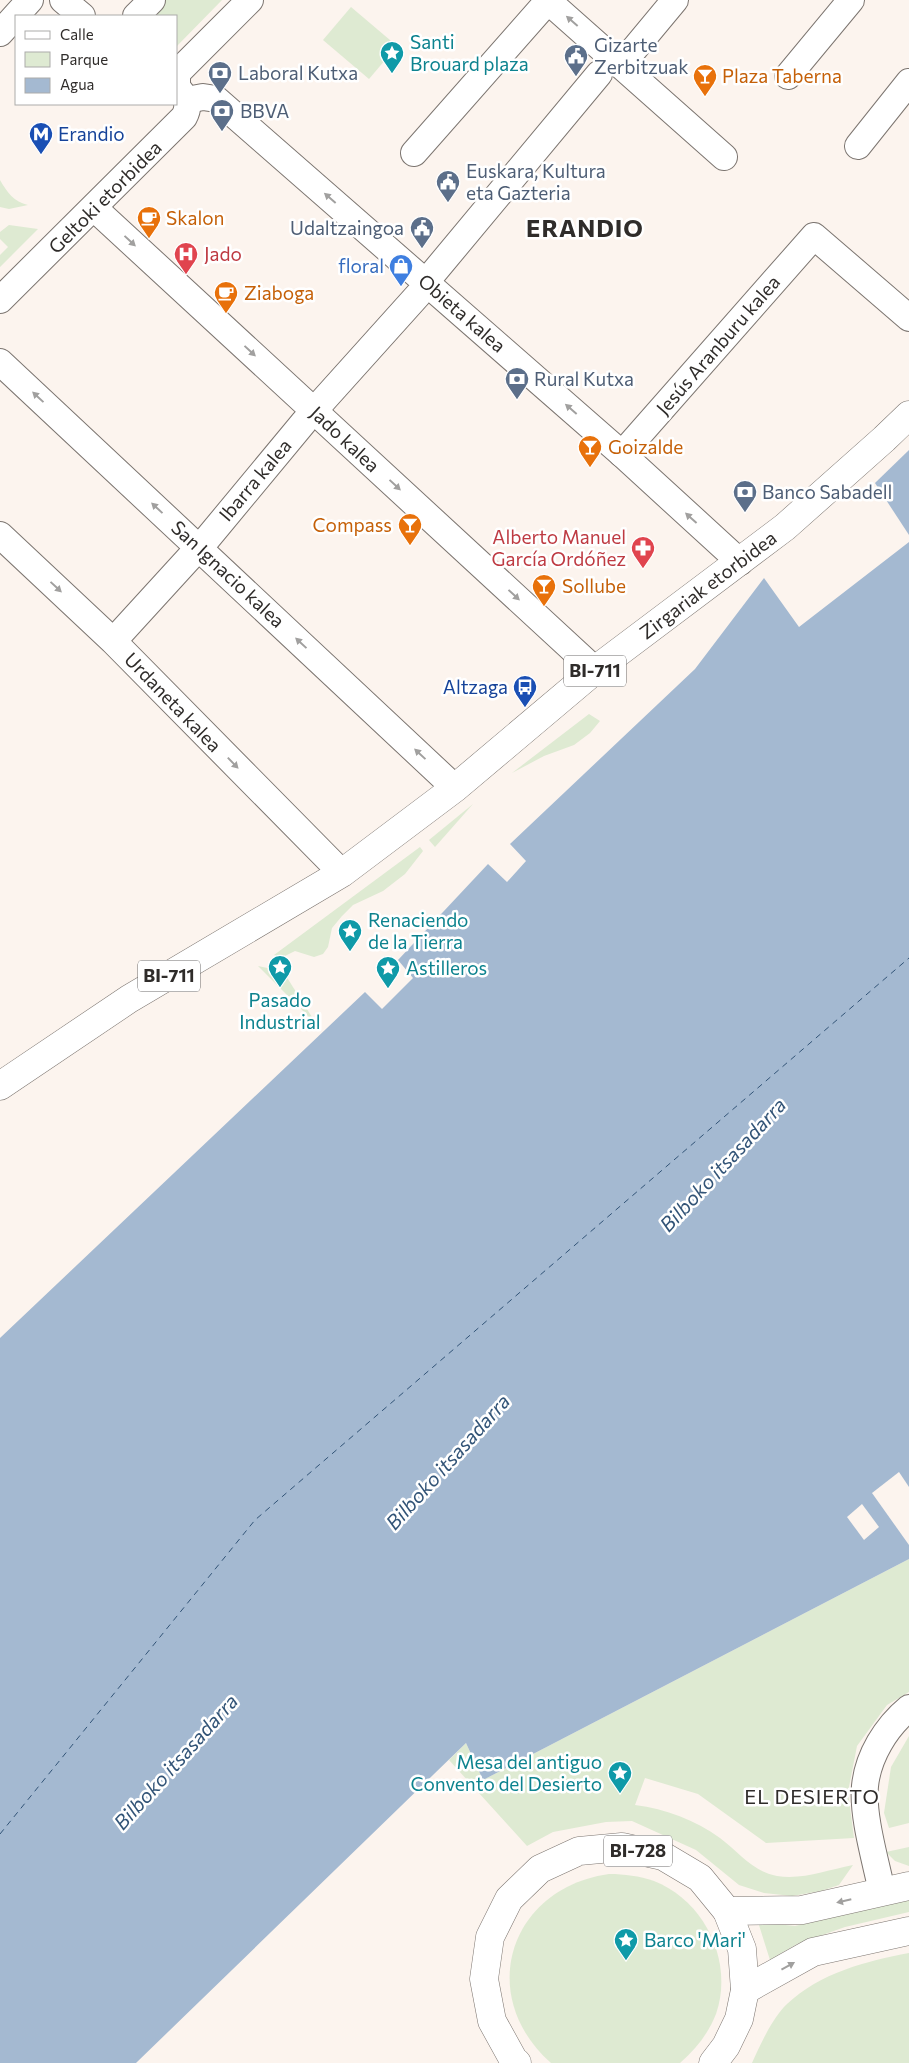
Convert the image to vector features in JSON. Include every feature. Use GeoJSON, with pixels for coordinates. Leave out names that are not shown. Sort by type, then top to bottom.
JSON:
{"type":"FeatureCollection","features":[{"type":"Feature","properties":{"kind":"main road","name":"Zirgariak etorbidea"},"geometry":{"type":"LineString","coordinates":[[455,788],[734,556],[785,527],[909,414]]}},
{"type":"Feature","properties":{"kind":"main road","name":"BI-711"},"geometry":{"type":"LineString","coordinates":[[0,1086],[129,1000],[342,873],[455,788]]}},
{"type":"Feature","properties":{"kind":"main road","name":"BI-728"},"geometry":{"type":"LineString","coordinates":[[517,2063],[512,2059],[492,2021],[484,1979],[490,1937],[510,1899],[540,1869],[579,1852],[622,1847],[663,1856],[700,1878],[727,1911],[742,1949],[745,1990],[739,2019],[726,2046],[713,2063]]}},
{"type":"Feature","properties":{"kind":"main road"},"geometry":{"type":"LineString","coordinates":[[727,1911],[802,1910],[909,1886]]}},
{"type":"Feature","properties":{"kind":"main road"},"geometry":{"type":"LineString","coordinates":[[745,1990],[813,1952],[909,1931]]}},
{"type":"Feature","properties":{"kind":"street"},"geometry":{"type":"LineString","coordinates":[[16,15],[30,0]]}},
{"type":"Feature","properties":{"kind":"street"},"geometry":{"type":"LineString","coordinates":[[63,0],[81,15]]}},
{"type":"Feature","properties":{"kind":"street"},"geometry":{"type":"LineString","coordinates":[[137,15],[152,0]]}},
{"type":"Feature","properties":{"kind":"street"},"geometry":{"type":"LineString","coordinates":[[180,84],[250,0]]}},
{"type":"Feature","properties":{"kind":"street"},"geometry":{"type":"LineString","coordinates":[[414,153],[548,0],[610,70],[724,157]]}},
{"type":"Feature","properties":{"kind":"street","name":"Ibarra kalea"},"geometry":{"type":"LineString","coordinates":[[117,637],[199,548],[312,413],[610,70],[675,0]]}},
{"type":"Feature","properties":{"kind":"street"},"geometry":{"type":"LineString","coordinates":[[788,76],[851,0]]}},
{"type":"Feature","properties":{"kind":"street"},"geometry":{"type":"LineString","coordinates":[[0,33],[15,16]]}},
{"type":"Feature","properties":{"kind":"street"},"geometry":{"type":"LineString","coordinates":[[858,146],[909,82]]}},
{"type":"Feature","properties":{"kind":"street","name":"Geltoki etorbidea"},"geometry":{"type":"LineString","coordinates":[[0,300],[184,117],[188,109],[180,84]]}},
{"type":"Feature","properties":{"kind":"street","name":"Obieta kalea"},"geometry":{"type":"LineString","coordinates":[[180,84],[202,97],[216,99],[622,454],[734,556]]}},
{"type":"Feature","properties":{"kind":"street","name":"Jado kalea"},"geometry":{"type":"LineString","coordinates":[[94,208],[595,670]]}},
{"type":"Feature","properties":{"kind":"street","name":"Jesús Aranburu kalea"},"geometry":{"type":"LineString","coordinates":[[622,454],[814,236],[909,318]]}},
{"type":"Feature","properties":{"kind":"street","name":"San Ignacio kalea"},"geometry":{"type":"LineString","coordinates":[[0,362],[455,788]]}},
{"type":"Feature","properties":{"kind":"street","name":"Urdaneta kalea"},"geometry":{"type":"LineString","coordinates":[[0,535],[113,641],[342,873]]}},
{"type":"Feature","properties":{"kind":"street"},"geometry":{"type":"LineString","coordinates":[[882,1892],[867,1813],[865,1786],[876,1749],[896,1719],[909,1708]]}},
{"type":"Feature","properties":{"kind":"green space"},"geometry":{"type":"Polygon","coordinates":[[[162,0],[222,0],[178,45],[178,15],[147,15],[162,0]]]}},
{"type":"Feature","properties":{"kind":"green space"},"geometry":{"type":"Polygon","coordinates":[[[351,7],[397,46],[369,79],[323,40],[351,7]]]}},
{"type":"Feature","properties":{"kind":"green space"},"geometry":{"type":"Polygon","coordinates":[[[0,180],[11,196],[19,202],[28,205],[9,209],[0,207],[0,180]]]}},
{"type":"Feature","properties":{"kind":"green space"},"geometry":{"type":"Polygon","coordinates":[[[9,225],[38,229],[0,267],[0,255],[8,247],[0,239],[0,232],[9,225]]]}},
{"type":"Feature","properties":{"kind":"green space"},"geometry":{"type":"Polygon","coordinates":[[[589,714],[600,721],[590,733],[574,745],[544,756],[512,773],[589,714]]]}},
{"type":"Feature","properties":{"kind":"green space"},"geometry":{"type":"Polygon","coordinates":[[[473,804],[435,847],[429,840],[473,804]]]}},
{"type":"Feature","properties":{"kind":"green space"},"geometry":{"type":"Polygon","coordinates":[[[420,847],[423,851],[405,874],[383,891],[353,905],[342,916],[332,928],[328,947],[323,954],[314,957],[295,951],[281,958],[274,955],[420,847]]]}},
{"type":"Feature","properties":{"kind":"green space"},"geometry":{"type":"Polygon","coordinates":[[[258,966],[277,970],[286,976],[317,1025],[258,966]]]}},
{"type":"Feature","properties":{"kind":"green space"},"geometry":{"type":"Polygon","coordinates":[[[909,1559],[909,1692],[887,1705],[857,1746],[848,1792],[854,1838],[766,1843],[698,1794],[645,1778],[635,1805],[669,1812],[701,1826],[720,1838],[753,1866],[768,1874],[796,1877],[853,1865],[839,1885],[821,1891],[792,1896],[764,1893],[739,1885],[696,1850],[632,1821],[606,1822],[553,1832],[527,1846],[449,1760],[466,1743],[483,1780],[909,1559]]]}},
{"type":"Feature","properties":{"kind":"green space"},"geometry":{"type":"Polygon","coordinates":[[[909,1736],[909,1823],[889,1828],[884,1813],[891,1767],[909,1736]]]}},
{"type":"Feature","properties":{"kind":"green space"},"geometry":{"type":"Polygon","coordinates":[[[909,1847],[909,1866],[895,1861],[886,1852],[909,1847]]]}},
{"type":"Feature","properties":{"kind":"green space"},"geometry":{"type":"Polygon","coordinates":[[[609,1874],[643,1878],[672,1890],[688,1903],[701,1918],[718,1954],[721,1994],[716,2014],[701,2041],[680,2063],[551,2063],[528,2036],[514,2007],[510,1977],[514,1949],[527,1922],[547,1900],[575,1883],[609,1874]]]}},
{"type":"Feature","properties":{"kind":"green space"},"geometry":{"type":"Polygon","coordinates":[[[909,1898],[909,1912],[845,1927],[797,1944],[770,1960],[758,1922],[795,1926],[909,1898]]]}},
{"type":"Feature","properties":{"kind":"green space"},"geometry":{"type":"Polygon","coordinates":[[[909,1953],[909,2063],[752,2063],[777,2016],[800,1993],[829,1976],[860,1964],[909,1953]]]}},
{"type":"Feature","properties":{"kind":"water"},"geometry":{"type":"Polygon","coordinates":[[[909,450],[909,535],[875,483],[909,450]]]}},
{"type":"Feature","properties":{"kind":"water","name":"Bilboko itsasadarra"},"geometry":{"type":"Polygon","coordinates":[[[909,542],[909,1559],[483,1780],[466,1743],[136,2063],[0,2063],[0,1338],[365,992],[382,1009],[413,978],[398,960],[488,864],[507,882],[526,861],[510,844],[695,669],[764,578],[799,627],[909,542]]]}},
{"type":"Feature","properties":{"kind":"pier"},"geometry":{"type":"Polygon","coordinates":[[[899,1472],[909,1487],[909,1545],[872,1493],[899,1472]]]}},
{"type":"Feature","properties":{"kind":"pier"},"geometry":{"type":"Polygon","coordinates":[[[862,1504],[879,1527],[864,1540],[847,1517],[862,1504]]]}},
{"type":"Feature","properties":{"kind":"ferry route"},"geometry":{"type":"LineString","coordinates":[[0,1834],[255,1520],[909,958]]}},
{"type":"Feature","properties":{"kind":"place","name":"Santi Brouard plaza"},"geometry":{"type":"Point","coordinates":[392,74]}},
{"type":"Feature","properties":{"kind":"place","name":"Gizarte Zerbitzuak"},"geometry":{"type":"Point","coordinates":[576,77]}},
{"type":"Feature","properties":{"kind":"place","name":"Laboral Kutxa"},"geometry":{"type":"Point","coordinates":[220,94]}},
{"type":"Feature","properties":{"kind":"place","name":"Plaza Taberna"},"geometry":{"type":"Point","coordinates":[705,97]}},
{"type":"Feature","properties":{"kind":"place","name":"BBVA"},"geometry":{"type":"Point","coordinates":[222,132]}},
{"type":"Feature","properties":{"kind":"place","name":"Erandio"},"geometry":{"type":"Point","coordinates":[41,155]}},
{"type":"Feature","properties":{"kind":"place","name":"Euskara, Kultura eta Gazteria"},"geometry":{"type":"Point","coordinates":[448,203]}},
{"type":"Feature","properties":{"kind":"place","name":"Skalon"},"geometry":{"type":"Point","coordinates":[149,239]}},
{"type":"Feature","properties":{"kind":"place","name":"Udaltzaingoa"},"geometry":{"type":"Point","coordinates":[422,249]}},
{"type":"Feature","properties":{"kind":"place","name":"Jado"},"geometry":{"type":"Point","coordinates":[186,275]}},
{"type":"Feature","properties":{"kind":"place","name":"floral"},"geometry":{"type":"Point","coordinates":[401,287]}},
{"type":"Feature","properties":{"kind":"place","name":"Ziaboga"},"geometry":{"type":"Point","coordinates":[226,314]}},
{"type":"Feature","properties":{"kind":"place","name":"Rural Kutxa"},"geometry":{"type":"Point","coordinates":[517,400]}},
{"type":"Feature","properties":{"kind":"place","name":"Goizalde"},"geometry":{"type":"Point","coordinates":[590,468]}},
{"type":"Feature","properties":{"kind":"place","name":"Banco Sabadell"},"geometry":{"type":"Point","coordinates":[745,513]}},
{"type":"Feature","properties":{"kind":"place","name":"Compass"},"geometry":{"type":"Point","coordinates":[410,546]}},
{"type":"Feature","properties":{"kind":"place","name":"Alberto Manuel García Ordóñez"},"geometry":{"type":"Point","coordinates":[643,569]}},
{"type":"Feature","properties":{"kind":"place","name":"Sollube"},"geometry":{"type":"Point","coordinates":[544,607]}},
{"type":"Feature","properties":{"kind":"place","name":"Altzaga"},"geometry":{"type":"Point","coordinates":[525,708]}},
{"type":"Feature","properties":{"kind":"place","name":"Renaciendo de la Tierra"},"geometry":{"type":"Point","coordinates":[350,952]}},
{"type":"Feature","properties":{"kind":"place","name":"Pasado Industrial"},"geometry":{"type":"Point","coordinates":[280,988]}},
{"type":"Feature","properties":{"kind":"place","name":"Astilleros"},"geometry":{"type":"Point","coordinates":[388,989]}},
{"type":"Feature","properties":{"kind":"place","name":"Mesa del antiguo Convento del Desierto"},"geometry":{"type":"Point","coordinates":[620,1794]}},
{"type":"Feature","properties":{"kind":"place","name":"Barco 'Mari'"},"geometry":{"type":"Point","coordinates":[626,1961]}},
{"type":"Feature","properties":{"kind":"district","name":"ERANDIO"},"geometry":{"type":"Point","coordinates":[585,229]}},
{"type":"Feature","properties":{"kind":"district","name":"EL DESIERTO"},"geometry":{"type":"Point","coordinates":[812,1797]}}]}
